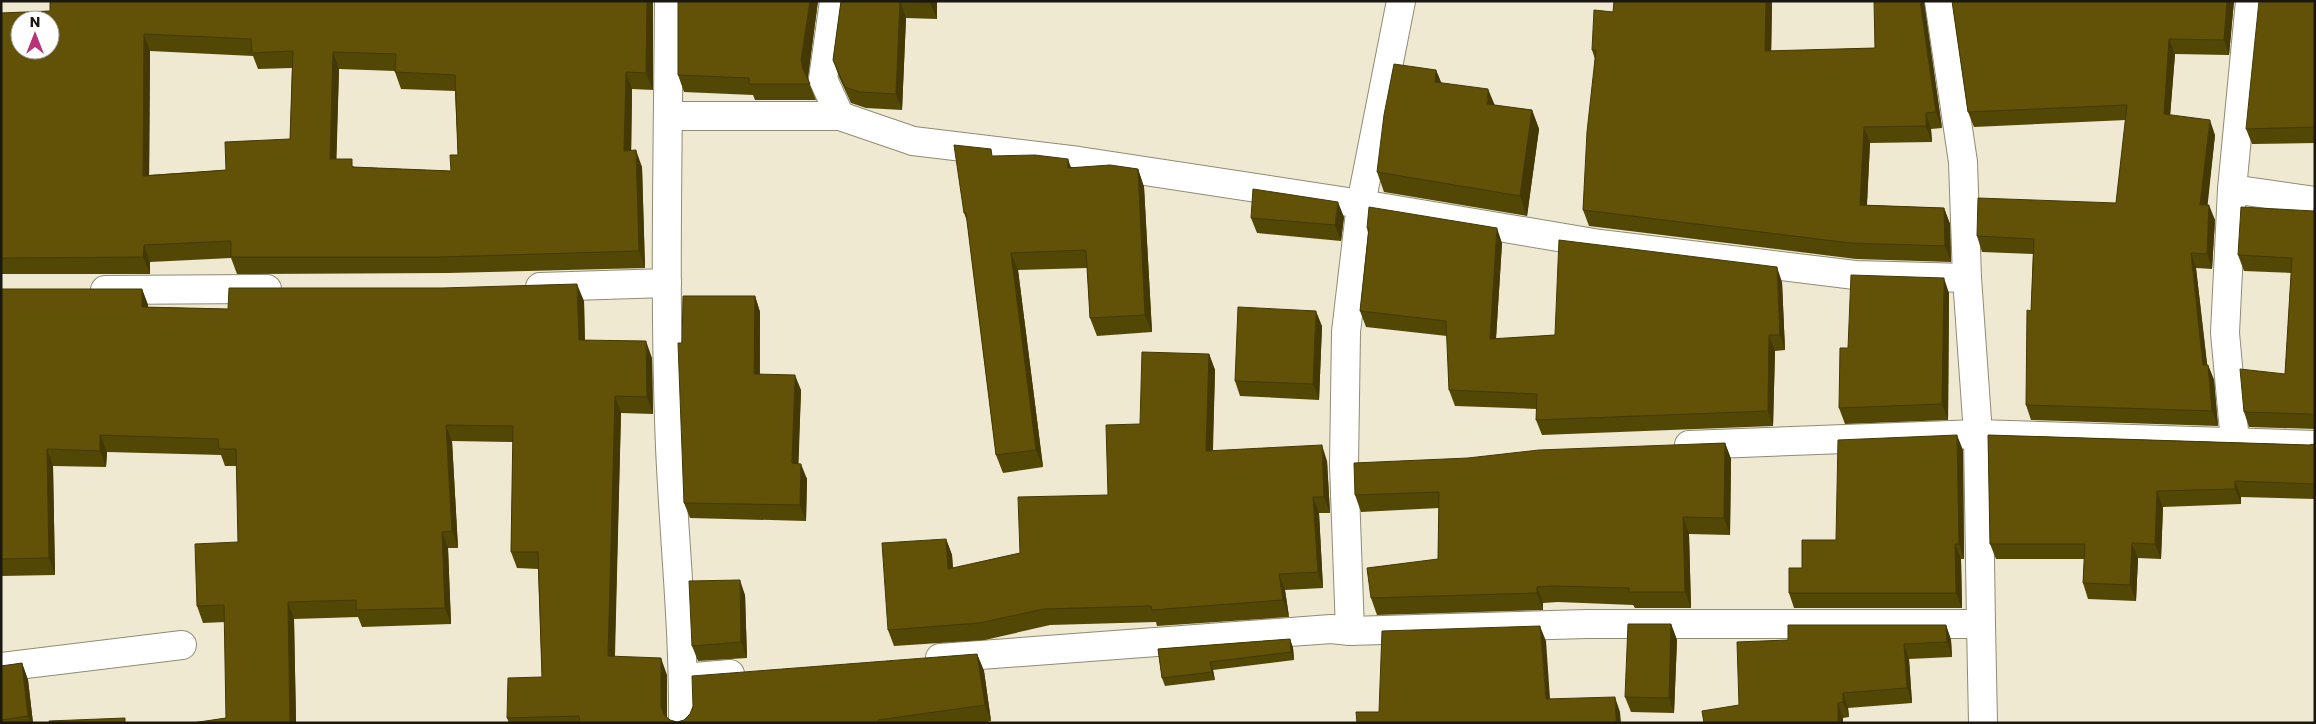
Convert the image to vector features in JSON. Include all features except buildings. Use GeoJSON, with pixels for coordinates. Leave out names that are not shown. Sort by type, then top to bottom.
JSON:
{"type":"FeatureCollection","features":[{"type":"Feature","properties":{"kind":"street"},"geometry":{"type":"LineString","coordinates":[[669,1],[667,283],[670,446],[683,678],[683,723]]}},
{"type":"Feature","properties":{"kind":"street"},"geometry":{"type":"LineString","coordinates":[[834,1],[823,79],[840,116]]}},
{"type":"Feature","properties":{"kind":"street"},"geometry":{"type":"LineString","coordinates":[[1350,631],[1344,465],[1346,332],[1361,204],[1401,1]]}},
{"type":"Feature","properties":{"kind":"street"},"geometry":{"type":"LineString","coordinates":[[1940,1],[1963,162],[1978,434],[1983,723]]}},
{"type":"Feature","properties":{"kind":"street"},"geometry":{"type":"LineString","coordinates":[[2235,442],[2225,333],[2232,189],[2250,1]]}},
{"type":"Feature","properties":{"kind":"street"},"geometry":{"type":"LineString","coordinates":[[668,116],[840,116],[913,141],[1079,161],[1361,204],[1600,244],[1855,275],[1968,278]]}},
{"type":"Feature","properties":{"kind":"street"},"geometry":{"type":"LineString","coordinates":[[2232,189],[2315,201]]}},
{"type":"Feature","properties":{"kind":"street"},"geometry":{"type":"LineString","coordinates":[[518,287],[667,283]]}},
{"type":"Feature","properties":{"kind":"street"},"geometry":{"type":"LineString","coordinates":[[81,290],[289,289]]}},
{"type":"Feature","properties":{"kind":"street"},"geometry":{"type":"LineString","coordinates":[[1662,446],[1978,434],[2315,445]]}},
{"type":"Feature","properties":{"kind":"street"},"geometry":{"type":"LineString","coordinates":[[1344,465],[1374,463]]}},
{"type":"Feature","properties":{"kind":"street"},"geometry":{"type":"LineString","coordinates":[[912,660],[1331,628],[1350,631],[1587,624],[1981,624]]}},
{"type":"Feature","properties":{"kind":"street"},"geometry":{"type":"LineString","coordinates":[[1,667],[182,645]]}},
{"type":"Feature","properties":{"kind":"street"},"geometry":{"type":"LineString","coordinates":[[683,678],[753,672]]}}]}
